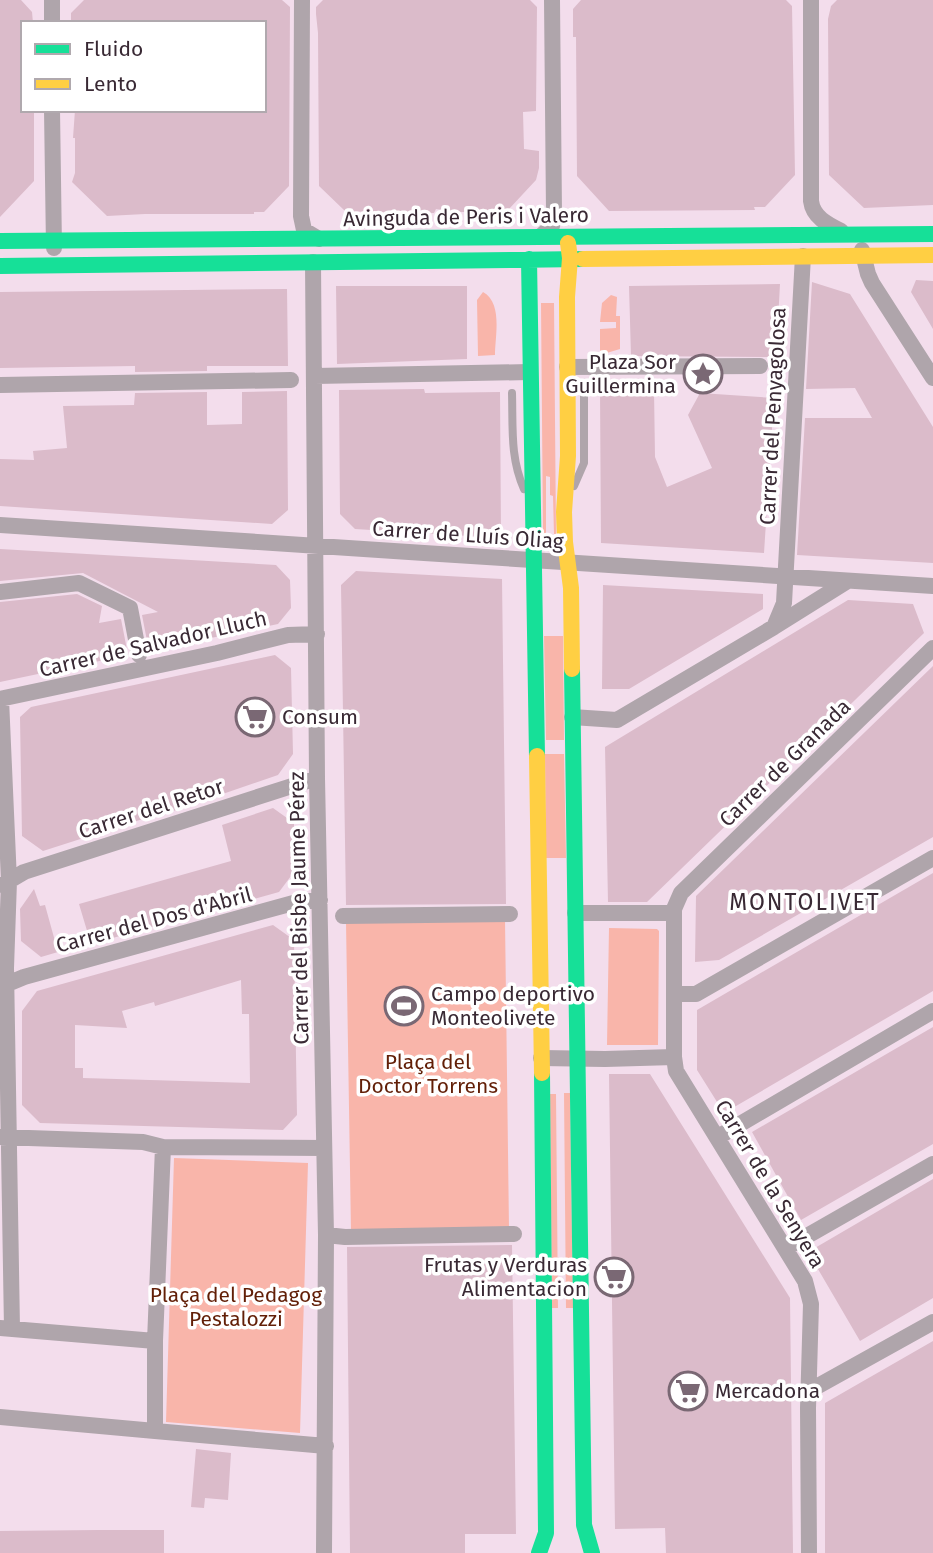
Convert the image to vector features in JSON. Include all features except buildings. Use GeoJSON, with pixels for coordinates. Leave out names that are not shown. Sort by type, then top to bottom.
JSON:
{"type":"FeatureCollection","features":[{"type":"Feature","properties":{"kind":"main road","name":"Avinguda de Peris i Valero"},"geometry":{"type":"LineString","coordinates":[[0,241],[933,234]]}},
{"type":"Feature","properties":{"kind":"main road"},"geometry":{"type":"LineString","coordinates":[[567,237],[570,258],[568,456],[564,512],[571,588],[583,1524],[592,1553]]}},
{"type":"Feature","properties":{"kind":"main road","name":"Avinguda de Peris i Valero"},"geometry":{"type":"LineString","coordinates":[[0,266],[933,255]]}},
{"type":"Feature","properties":{"kind":"main road"},"geometry":{"type":"LineString","coordinates":[[529,259],[547,1533],[539,1553]]}},
{"type":"Feature","properties":{"kind":"street"},"geometry":{"type":"LineString","coordinates":[[52,0],[52,21]]}},
{"type":"Feature","properties":{"kind":"street"},"geometry":{"type":"LineString","coordinates":[[302,0],[301,216],[304,230],[321,240]]}},
{"type":"Feature","properties":{"kind":"street"},"geometry":{"type":"LineString","coordinates":[[529,259],[534,244],[552,226],[554,213],[552,0]]}},
{"type":"Feature","properties":{"kind":"street"},"geometry":{"type":"LineString","coordinates":[[811,0],[812,210],[861,246],[867,274],[932,376]]}},
{"type":"Feature","properties":{"kind":"street"},"geometry":{"type":"LineString","coordinates":[[52,112],[55,265]]}},
{"type":"Feature","properties":{"kind":"street","name":"Carrer del Penyagolosa"},"geometry":{"type":"LineString","coordinates":[[774,627],[784,603],[803,256]]}},
{"type":"Feature","properties":{"kind":"street","name":"Carrer del Bisbe Jaume Pérez"},"geometry":{"type":"LineString","coordinates":[[313,262],[317,778],[326,1235],[324,1553]]}},
{"type":"Feature","properties":{"kind":"street"},"geometry":{"type":"LineString","coordinates":[[567,367],[760,366]]}},
{"type":"Feature","properties":{"kind":"street"},"geometry":{"type":"LineString","coordinates":[[315,376],[530,372]]}},
{"type":"Feature","properties":{"kind":"street"},"geometry":{"type":"LineString","coordinates":[[0,385],[291,380]]}},
{"type":"Feature","properties":{"kind":"street","name":"Carrer de Lluís Oliag"},"geometry":{"type":"LineString","coordinates":[[0,525],[785,579],[933,586]]}},
{"type":"Feature","properties":{"kind":"street"},"geometry":{"type":"LineString","coordinates":[[572,717],[617,720],[846,582]]}},
{"type":"Feature","properties":{"kind":"street"},"geometry":{"type":"LineString","coordinates":[[0,592],[79,583],[130,608],[139,655]]}},
{"type":"Feature","properties":{"kind":"street"},"geometry":{"type":"LineString","coordinates":[[907,585],[922,590],[933,599]]}},
{"type":"Feature","properties":{"kind":"street","name":"Carrer de Salvador Lluch"},"geometry":{"type":"LineString","coordinates":[[1,699],[217,653],[288,635],[317,634]]}},
{"type":"Feature","properties":{"kind":"street","name":"Carrer de Granada"},"geometry":{"type":"LineString","coordinates":[[674,919],[681,893],[933,648]]}},
{"type":"Feature","properties":{"kind":"street"},"geometry":{"type":"LineString","coordinates":[[1,699],[6,1329],[155,1341]]}},
{"type":"Feature","properties":{"kind":"street","name":"Carrer del Retor"},"geometry":{"type":"LineString","coordinates":[[4,883],[24,873],[317,778]]}},
{"type":"Feature","properties":{"kind":"street"},"geometry":{"type":"LineString","coordinates":[[675,994],[696,993],[933,858]]}},
{"type":"Feature","properties":{"kind":"street","name":"Carrer del Dos d'Abril"},"geometry":{"type":"LineString","coordinates":[[3,986],[24,977],[297,902],[320,900]]}},
{"type":"Feature","properties":{"kind":"street"},"geometry":{"type":"LineString","coordinates":[[575,913],[674,919]]}},
{"type":"Feature","properties":{"kind":"street"},"geometry":{"type":"LineString","coordinates":[[343,916],[510,914]]}},
{"type":"Feature","properties":{"kind":"street","name":"Carrer de la Senyera"},"geometry":{"type":"LineString","coordinates":[[674,919],[676,1071],[805,1280],[811,1304],[809,1553]]}},
{"type":"Feature","properties":{"kind":"street"},"geometry":{"type":"LineString","coordinates":[[718,1137],[933,1011]]}},
{"type":"Feature","properties":{"kind":"street"},"geometry":{"type":"LineString","coordinates":[[541,1058],[674,1057]]}},
{"type":"Feature","properties":{"kind":"street"},"geometry":{"type":"LineString","coordinates":[[4,1138],[143,1142],[163,1147],[324,1148]]}},
{"type":"Feature","properties":{"kind":"street"},"geometry":{"type":"LineString","coordinates":[[155,1431],[155,1341],[163,1147]]}},
{"type":"Feature","properties":{"kind":"street"},"geometry":{"type":"LineString","coordinates":[[786,1248],[933,1164]]}},
{"type":"Feature","properties":{"kind":"street"},"geometry":{"type":"LineString","coordinates":[[326,1235],[345,1237],[514,1234]]}},
{"type":"Feature","properties":{"kind":"street"},"geometry":{"type":"LineString","coordinates":[[809,1391],[933,1322]]}},
{"type":"Feature","properties":{"kind":"street"},"geometry":{"type":"LineString","coordinates":[[0,1417],[326,1446]]}},
{"type":"Feature","properties":{"kind":"lane"},"geometry":{"type":"LineString","coordinates":[[564,512],[584,463],[584,392]]}},
{"type":"Feature","properties":{"kind":"lane"},"geometry":{"type":"LineString","coordinates":[[513,393],[514,465],[531,513]]}},
{"type":"Feature","properties":{"kind":"green space"},"geometry":{"type":"Polygon","coordinates":[[[483,292],[489,297],[496,312],[495,355],[478,356],[477,300],[483,292]]]}},
{"type":"Feature","properties":{"kind":"green space"},"geometry":{"type":"Polygon","coordinates":[[[611,295],[617,297],[620,349],[600,355],[600,329],[616,328],[616,322],[600,322],[602,303],[611,295]]]}},
{"type":"Feature","properties":{"kind":"green space"},"geometry":{"type":"Polygon","coordinates":[[[541,303],[554,303],[556,534],[550,477],[546,476],[546,535],[543,535],[541,303]]]}},
{"type":"Feature","properties":{"kind":"green space"},"geometry":{"type":"Polygon","coordinates":[[[544,636],[563,636],[564,740],[546,740],[544,636]]]}},
{"type":"Feature","properties":{"kind":"green space"},"geometry":{"type":"Polygon","coordinates":[[[545,754],[564,754],[566,858],[546,858],[545,754]]]}},
{"type":"Feature","properties":{"kind":"green space","name":"Plaça del Doctor Torrens"},"geometry":{"type":"Polygon","coordinates":[[[505,920],[509,1229],[351,1231],[346,922],[505,920]]]}},
{"type":"Feature","properties":{"kind":"green space"},"geometry":{"type":"Polygon","coordinates":[[[609,928],[659,931],[658,1045],[607,1045],[609,928]]]}},
{"type":"Feature","properties":{"kind":"green space"},"geometry":{"type":"Polygon","coordinates":[[[564,1093],[570,1093],[573,1308],[566,1308],[564,1093]]]}},
{"type":"Feature","properties":{"kind":"green space"},"geometry":{"type":"Polygon","coordinates":[[[550,1094],[556,1094],[558,1308],[552,1308],[550,1094]]]}},
{"type":"Feature","properties":{"kind":"green space","name":"Plaça del Pedagog Pestalozzi"},"geometry":{"type":"Polygon","coordinates":[[[174,1158],[308,1163],[300,1433],[166,1422],[174,1158]]]}},
{"type":"Feature","properties":{"kind":"traffic: fast"},"geometry":{"type":"LineString","coordinates":[[0,241],[933,234]]}},
{"type":"Feature","properties":{"kind":"traffic: fast"},"geometry":{"type":"LineString","coordinates":[[529,259],[537,756]]}},
{"type":"Feature","properties":{"kind":"traffic: fast"},"geometry":{"type":"LineString","coordinates":[[0,266],[583,259]]}},
{"type":"Feature","properties":{"kind":"traffic: fast"},"geometry":{"type":"LineString","coordinates":[[572,669],[584,1525],[592,1553]]}},
{"type":"Feature","properties":{"kind":"traffic: fast"},"geometry":{"type":"LineString","coordinates":[[539,1553],[546,1533],[542,1073]]}},
{"type":"Feature","properties":{"kind":"traffic: slow"},"geometry":{"type":"LineString","coordinates":[[568,243],[568,456],[564,512],[571,588],[572,669]]}},
{"type":"Feature","properties":{"kind":"traffic: slow"},"geometry":{"type":"LineString","coordinates":[[583,259],[933,255]]}},
{"type":"Feature","properties":{"kind":"traffic: slow"},"geometry":{"type":"LineString","coordinates":[[537,756],[542,1073]]}},
{"type":"Feature","properties":{"kind":"place","name":"Plaza Sor Guillermina"},"geometry":{"type":"Point","coordinates":[703,374]}},
{"type":"Feature","properties":{"kind":"place","name":"Consum"},"geometry":{"type":"Point","coordinates":[255,717]}},
{"type":"Feature","properties":{"kind":"place","name":"Campo deportivo Monteolivete"},"geometry":{"type":"Point","coordinates":[404,1006]}},
{"type":"Feature","properties":{"kind":"place","name":"Frutas y Verduras Alimentacion"},"geometry":{"type":"Point","coordinates":[614,1277]}},
{"type":"Feature","properties":{"kind":"place","name":"Mercadona"},"geometry":{"type":"Point","coordinates":[688,1391]}},
{"type":"Feature","properties":{"kind":"district","name":"MONTOLIVET"},"geometry":{"type":"Point","coordinates":[805,902]}}]}
